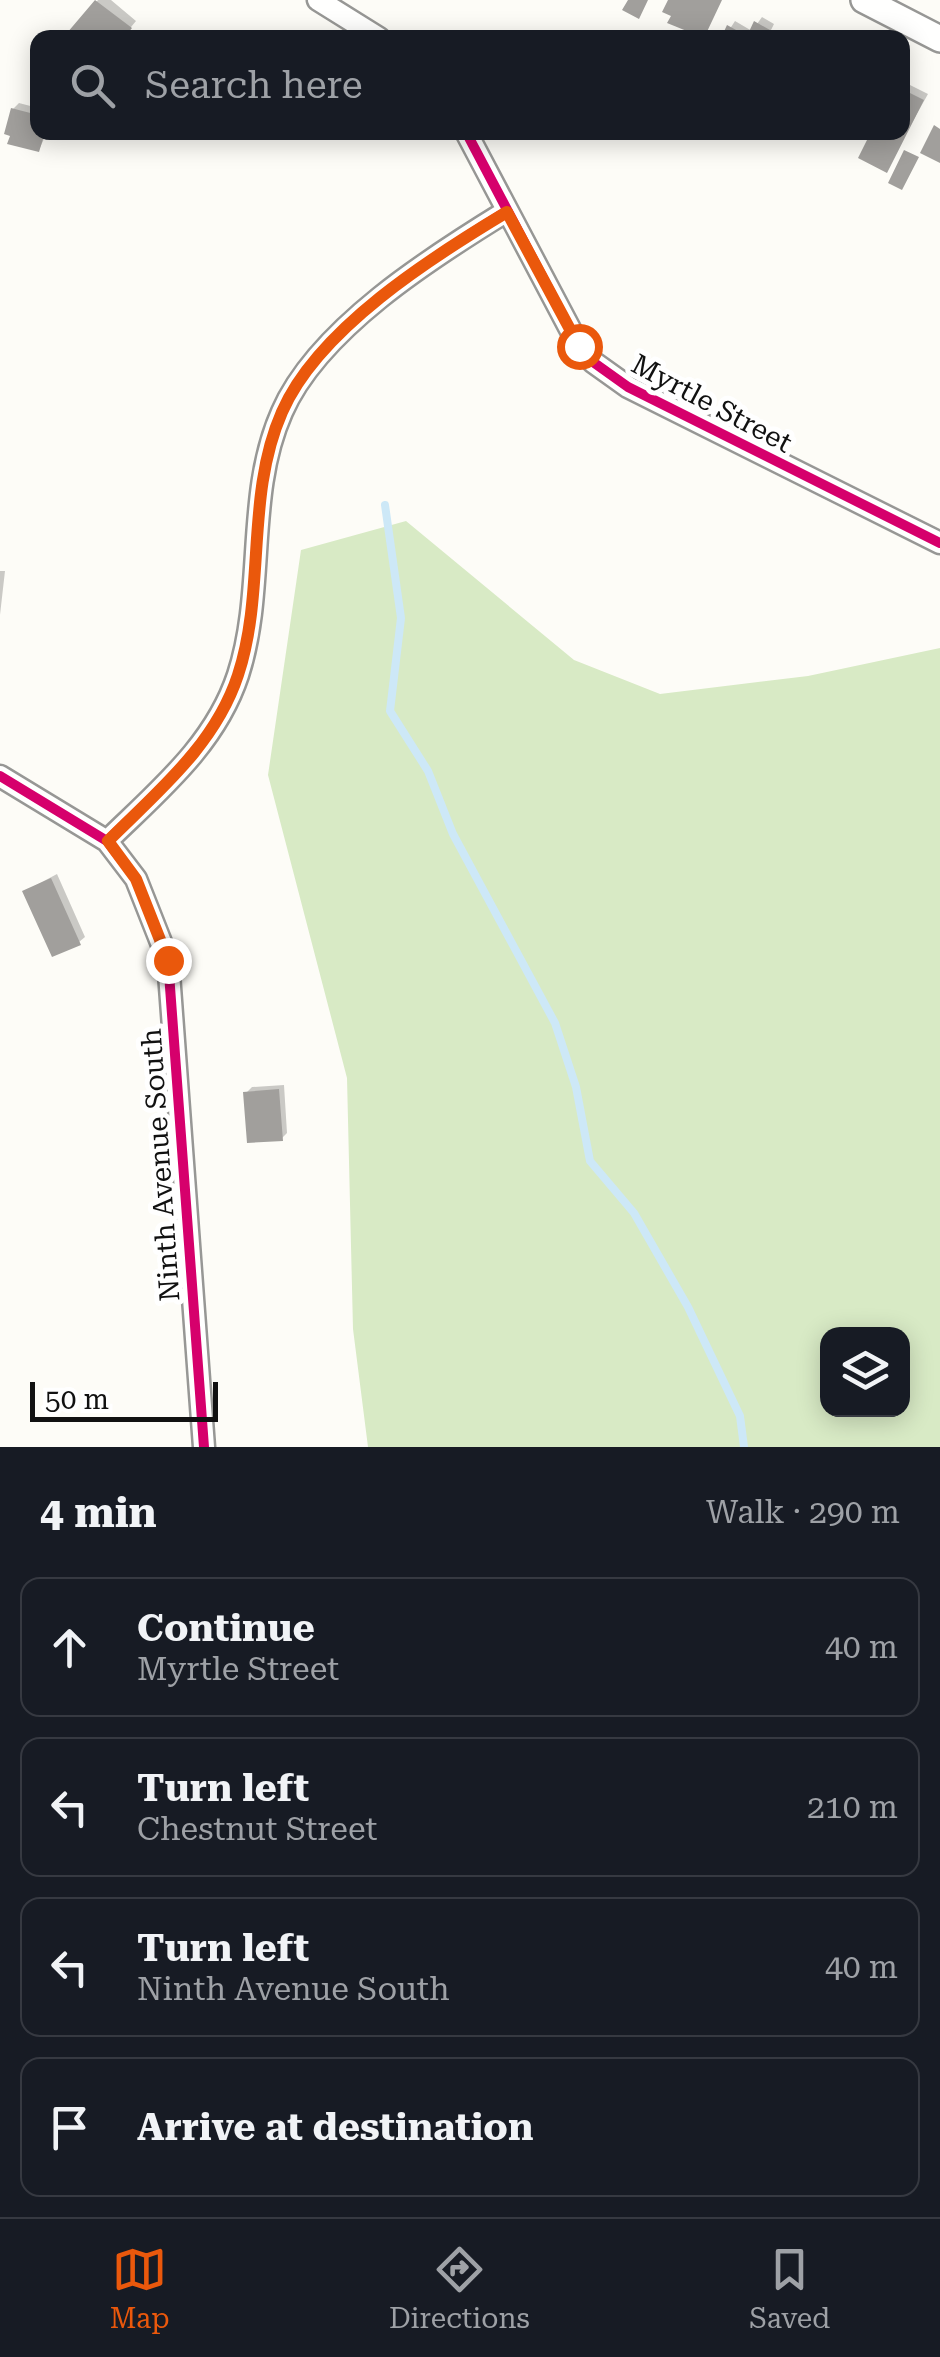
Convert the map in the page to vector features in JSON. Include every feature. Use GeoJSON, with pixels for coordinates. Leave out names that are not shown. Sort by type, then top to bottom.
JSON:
{"type":"FeatureCollection","features":[{"type":"Feature","properties":{"kind":"street"},"geometry":{"type":"LineString","coordinates":[[318,0],[366,30]]}},
{"type":"Feature","properties":{"kind":"street"},"geometry":{"type":"LineString","coordinates":[[864,0],[940,39]]}},
{"type":"Feature","properties":{"kind":"street","name":"Myrtle Street"},"geometry":{"type":"LineString","coordinates":[[470,140],[564,322],[593,362],[628,387],[940,543]]}},
{"type":"Feature","properties":{"kind":"street"},"geometry":{"type":"LineString","coordinates":[[108,841],[193,756],[238,674],[248,628],[261,478],[283,409],[311,366],[360,318],[452,244],[507,212]]}},
{"type":"Feature","properties":{"kind":"street","name":"Ninth Avenue South"},"geometry":{"type":"LineString","coordinates":[[0,776],[108,841],[136,879],[168,960],[204,1447]]}},
{"type":"Feature","properties":{"kind":"green space"},"geometry":{"type":"Polygon","coordinates":[[[406,521],[574,660],[660,694],[808,676],[940,648],[940,1447],[368,1447],[353,1329],[347,1078],[268,775],[301,550],[406,521]]]}},
{"type":"Feature","properties":{"kind":"building"},"geometry":{"type":"Polygon","coordinates":[[[95,0],[132,28],[130,30],[70,30],[95,0]]]}},
{"type":"Feature","properties":{"kind":"building"},"geometry":{"type":"Polygon","coordinates":[[[628,0],[648,0],[639,19],[622,10],[628,0]]]}},
{"type":"Feature","properties":{"kind":"building"},"geometry":{"type":"Polygon","coordinates":[[[668,0],[722,0],[708,30],[684,30],[667,23],[671,16],[662,12],[668,0]]]}},
{"type":"Feature","properties":{"kind":"building"},"geometry":{"type":"Polygon","coordinates":[[[754,21],[770,30],[750,30],[754,21]]]}},
{"type":"Feature","properties":{"kind":"building"},"geometry":{"type":"Polygon","coordinates":[[[910,93],[924,100],[910,128],[910,93]]]}},
{"type":"Feature","properties":{"kind":"building"},"geometry":{"type":"Polygon","coordinates":[[[11,108],[30,113],[30,140],[43,140],[39,152],[7,144],[10,136],[4,134],[11,108]]]}},
{"type":"Feature","properties":{"kind":"building"},"geometry":{"type":"Polygon","coordinates":[[[934,125],[940,129],[940,163],[920,153],[934,125]]]}},
{"type":"Feature","properties":{"kind":"building"},"geometry":{"type":"Polygon","coordinates":[[[867,140],[904,140],[887,173],[858,158],[867,140]]]}},
{"type":"Feature","properties":{"kind":"building"},"geometry":{"type":"Polygon","coordinates":[[[904,150],[919,157],[902,190],[888,183],[904,150]]]}},
{"type":"Feature","properties":{"kind":"building"},"geometry":{"type":"Polygon","coordinates":[[[51,878],[81,945],[52,957],[22,891],[51,878]]]}},
{"type":"Feature","properties":{"kind":"building"},"geometry":{"type":"Polygon","coordinates":[[[279,1089],[283,1141],[247,1143],[243,1092],[279,1089]]]}},
{"type":"Feature","properties":{"kind":"waterway"},"geometry":{"type":"LineString","coordinates":[[385,505],[401,618],[390,711],[428,771],[453,834],[555,1023],[576,1087],[590,1161],[634,1213],[688,1307],[740,1416],[744,1447]]}},
{"type":"Feature","properties":{"kind":"cycle path"},"geometry":{"type":"LineString","coordinates":[[470,140],[579,346],[593,362],[628,387],[940,543]]}},
{"type":"Feature","properties":{"kind":"cycle path"},"geometry":{"type":"LineString","coordinates":[[107,841],[183,766],[228,700],[246,642],[263,476],[282,412],[299,381],[349,324],[380,298],[507,211]]}},
{"type":"Feature","properties":{"kind":"cycle path"},"geometry":{"type":"LineString","coordinates":[[0,776],[107,841],[136,879],[168,960],[204,1447]]}},
{"type":"Feature","properties":{"kind":"route"},"geometry":{"type":"LineString","coordinates":[[168,960],[136,879],[108,841],[193,756],[224,706],[238,674],[248,628],[261,478],[283,409],[311,366],[402,283],[452,244],[507,212],[579,346]]}}]}
